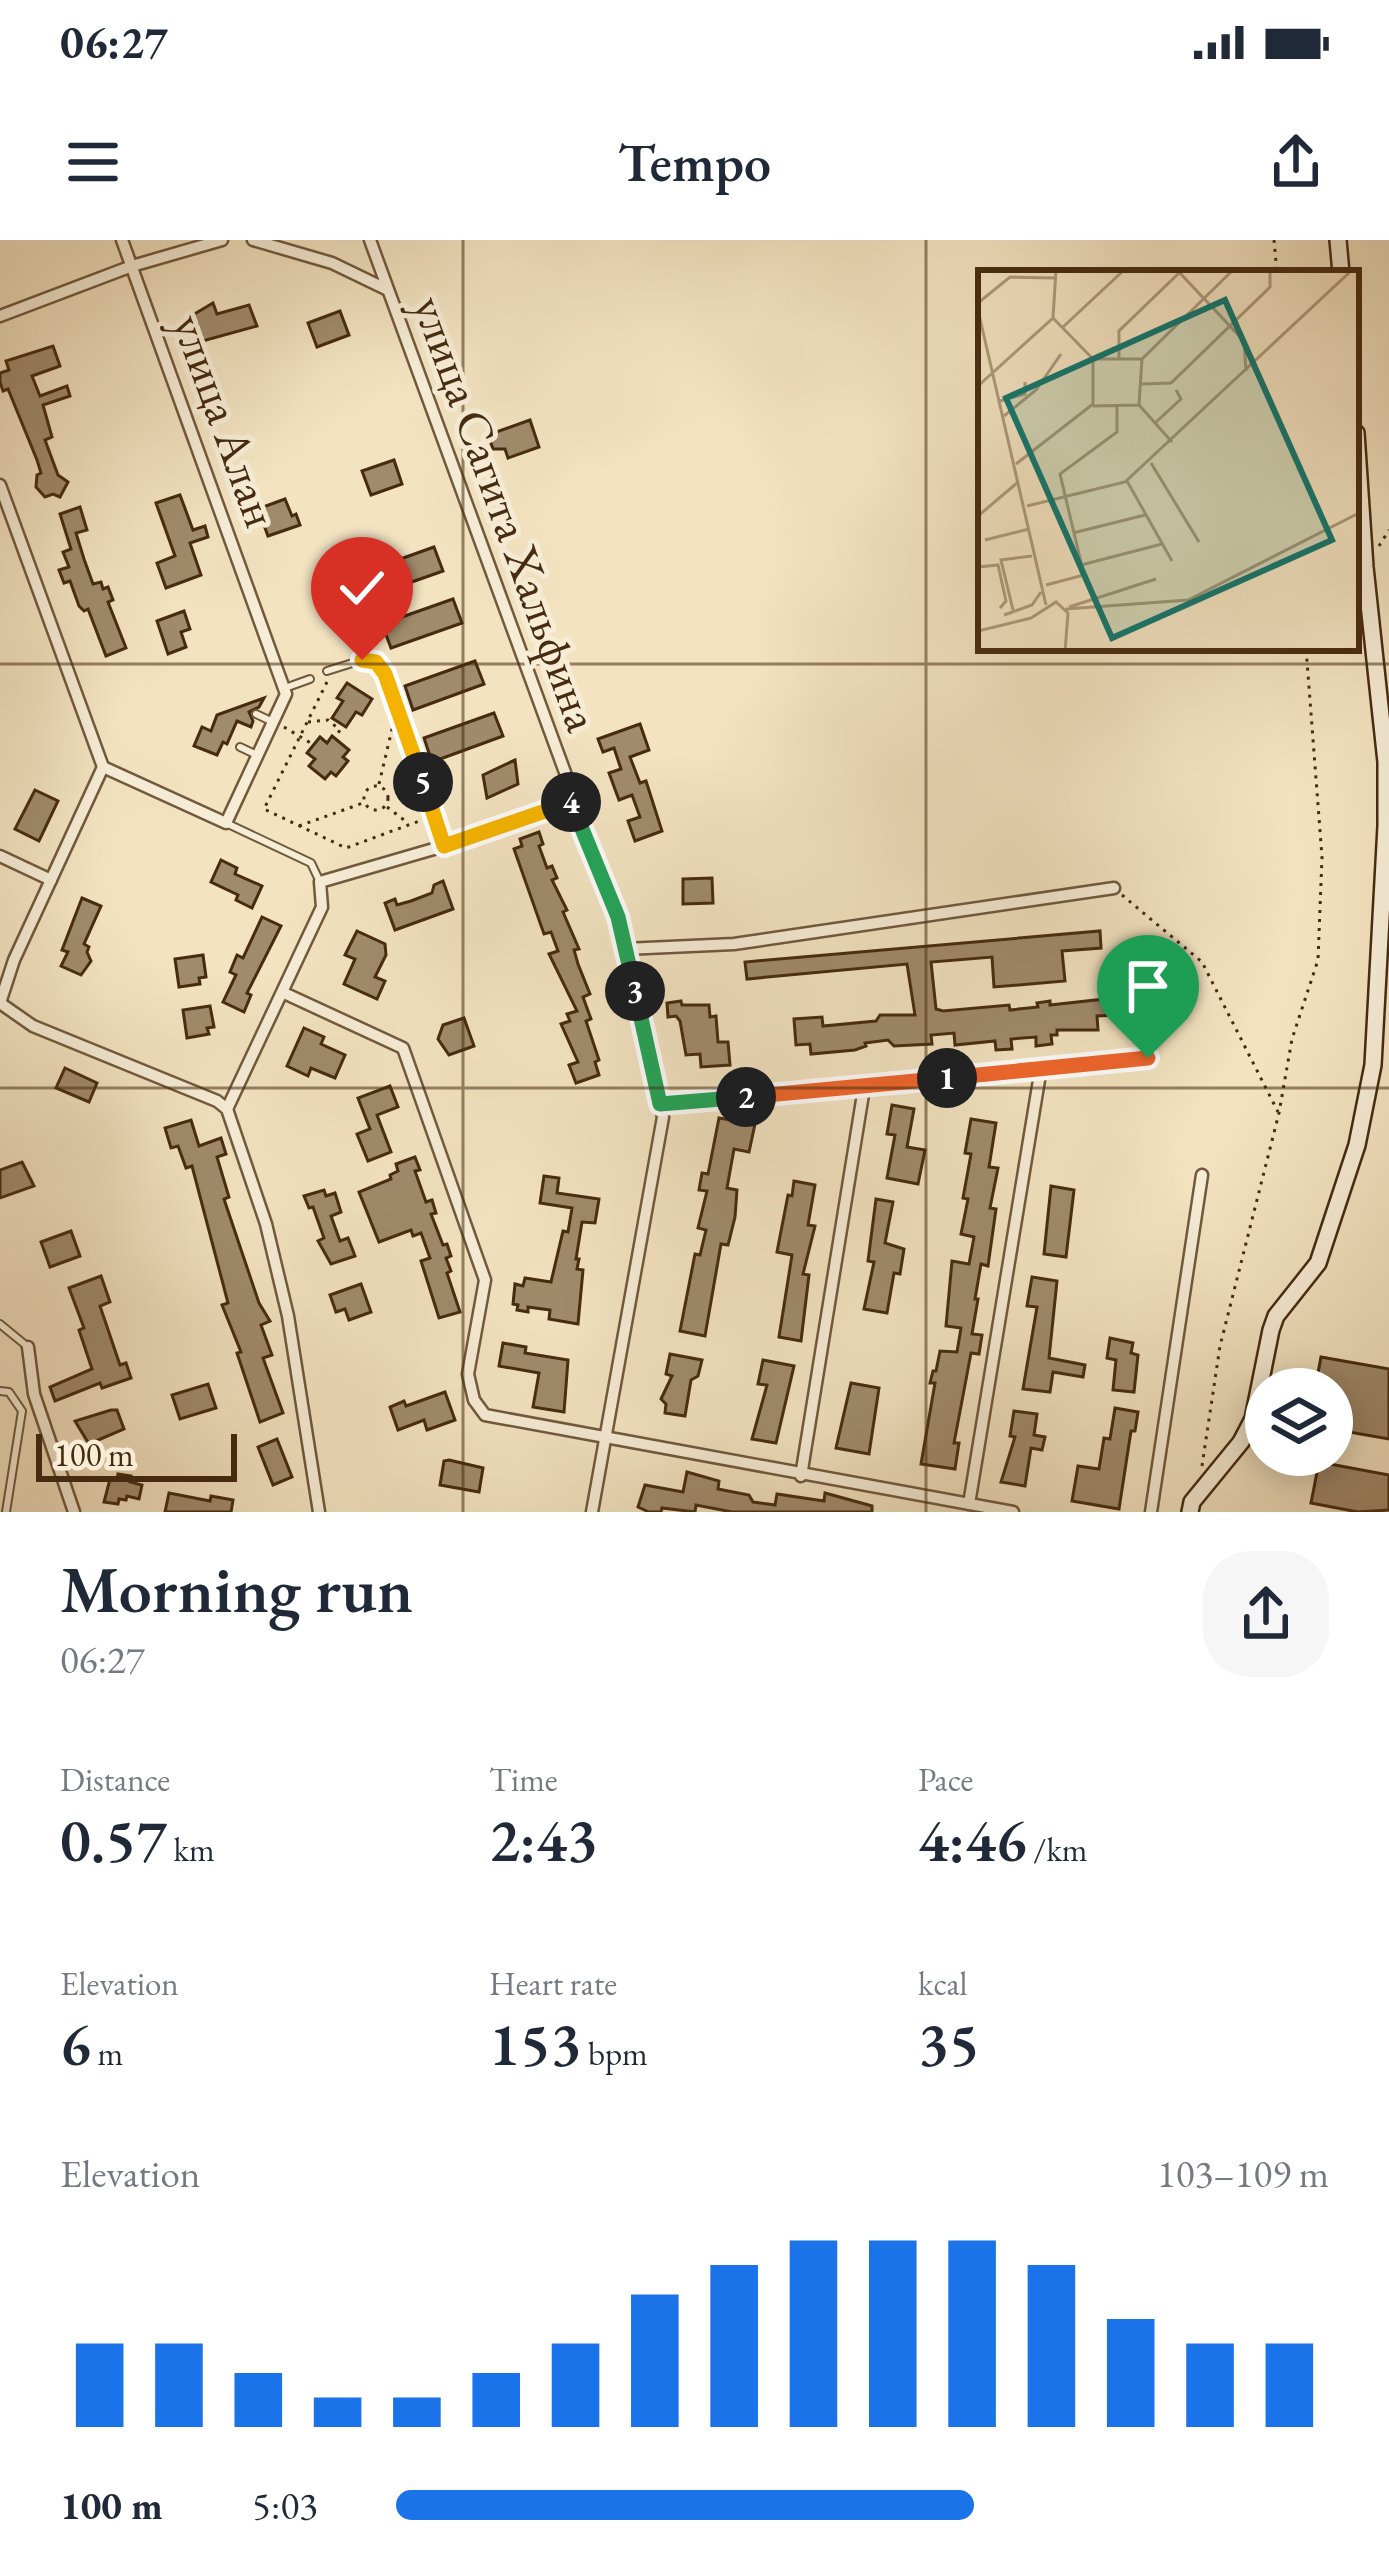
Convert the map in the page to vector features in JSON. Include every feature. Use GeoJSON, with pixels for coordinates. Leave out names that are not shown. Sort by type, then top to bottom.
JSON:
{"type":"FeatureCollection","features":[{"type":"Feature","properties":{"kind":"street","name":"улица Алан"},"geometry":{"type":"LineString","coordinates":[[122,240],[285,688]]}},
{"type":"Feature","properties":{"kind":"street"},"geometry":{"type":"LineString","coordinates":[[0,316],[132,266],[222,240]]}},
{"type":"Feature","properties":{"kind":"street"},"geometry":{"type":"LineString","coordinates":[[253,240],[332,263],[388,290]]}},
{"type":"Feature","properties":{"kind":"street","name":"улица Сагита Хальфина"},"geometry":{"type":"LineString","coordinates":[[370,240],[618,917],[663,1117],[592,1512]]}},
{"type":"Feature","properties":{"kind":"street"},"geometry":{"type":"LineString","coordinates":[[1338,240],[1341,270]]}},
{"type":"Feature","properties":{"kind":"street"},"geometry":{"type":"LineString","coordinates":[[1191,1507],[1253,1419],[1276,1316],[1318,1263],[1369,1100],[1384,880],[1386,763],[1359,475]]}},
{"type":"Feature","properties":{"kind":"street"},"geometry":{"type":"LineString","coordinates":[[0,484],[103,767],[14,960],[0,1003],[33,1026],[227,1109],[266,1224],[282,1293],[319,1512]]}},
{"type":"Feature","properties":{"kind":"street"},"geometry":{"type":"LineString","coordinates":[[103,767],[226,823],[285,688]]}},
{"type":"Feature","properties":{"kind":"street"},"geometry":{"type":"LineString","coordinates":[[227,1109],[322,907],[320,881],[573,802]]}},
{"type":"Feature","properties":{"kind":"street"},"geometry":{"type":"LineString","coordinates":[[0,856],[51,880]]}},
{"type":"Feature","properties":{"kind":"street"},"geometry":{"type":"LineString","coordinates":[[625,949],[734,944],[1114,888]]}},
{"type":"Feature","properties":{"kind":"street"},"geometry":{"type":"LineString","coordinates":[[284,993],[403,1048],[485,1280],[468,1374],[474,1400],[485,1415],[1013,1512]]}},
{"type":"Feature","properties":{"kind":"street"},"geometry":{"type":"LineString","coordinates":[[660,1104],[1148,1058]]}},
{"type":"Feature","properties":{"kind":"street"},"geometry":{"type":"LineString","coordinates":[[969,1504],[1041,1068]]}},
{"type":"Feature","properties":{"kind":"street"},"geometry":{"type":"LineString","coordinates":[[801,1476],[864,1088]]}},
{"type":"Feature","properties":{"kind":"street"},"geometry":{"type":"LineString","coordinates":[[1151,1512],[1202,1175]]}},
{"type":"Feature","properties":{"kind":"street"},"geometry":{"type":"LineString","coordinates":[[28,1347],[34,1394],[74,1512]]}},
{"type":"Feature","properties":{"kind":"lane"},"geometry":{"type":"LineString","coordinates":[[331,670],[362,660],[376,662],[385,674],[444,846]]}},
{"type":"Feature","properties":{"kind":"lane"},"geometry":{"type":"LineString","coordinates":[[285,688],[310,679]]}},
{"type":"Feature","properties":{"kind":"lane"},"geometry":{"type":"LineString","coordinates":[[256,714],[273,722]]}},
{"type":"Feature","properties":{"kind":"lane"},"geometry":{"type":"LineString","coordinates":[[240,747],[257,755]]}},
{"type":"Feature","properties":{"kind":"lane"},"geometry":{"type":"LineString","coordinates":[[226,823],[311,862],[320,881]]}},
{"type":"Feature","properties":{"kind":"lane"},"geometry":{"type":"LineString","coordinates":[[0,1324],[28,1347]]}},
{"type":"Feature","properties":{"kind":"lane"},"geometry":{"type":"LineString","coordinates":[[0,1391],[9,1392],[22,1411],[6,1512]]}},
{"type":"Feature","properties":{"kind":"path"},"geometry":{"type":"LineString","coordinates":[[1274,240],[1276,270]]}},
{"type":"Feature","properties":{"kind":"path"},"geometry":{"type":"LineString","coordinates":[[1191,1507],[1208,1442],[1220,1346],[1279,1113],[1292,1039],[1318,960],[1322,857],[1306,651]]}},
{"type":"Feature","properties":{"kind":"path"},"geometry":{"type":"LineString","coordinates":[[331,670],[264,809],[346,848],[435,816]]}},
{"type":"Feature","properties":{"kind":"path"},"geometry":{"type":"LineString","coordinates":[[307,722],[328,720],[340,730],[336,736]]}},
{"type":"Feature","properties":{"kind":"path"},"geometry":{"type":"LineString","coordinates":[[378,786],[390,726],[402,721]]}},
{"type":"Feature","properties":{"kind":"path"},"geometry":{"type":"LineString","coordinates":[[273,722],[314,745]]}},
{"type":"Feature","properties":{"kind":"path"},"geometry":{"type":"LineString","coordinates":[[364,803],[366,791],[378,786]]}},
{"type":"Feature","properties":{"kind":"path"},"geometry":{"type":"LineString","coordinates":[[378,786],[387,792],[386,806]]}},
{"type":"Feature","properties":{"kind":"path"},"geometry":{"type":"LineString","coordinates":[[299,826],[364,803]]}},
{"type":"Feature","properties":{"kind":"path"},"geometry":{"type":"LineString","coordinates":[[364,803],[373,810],[386,806]]}},
{"type":"Feature","properties":{"kind":"path"},"geometry":{"type":"LineString","coordinates":[[386,806],[410,825]]}},
{"type":"Feature","properties":{"kind":"path"},"geometry":{"type":"LineString","coordinates":[[1114,888],[1202,962],[1279,1113]]}},
{"type":"Feature","properties":{"kind":"building"},"geometry":{"type":"Polygon","coordinates":[[[213,303],[217,314],[249,305],[257,326],[199,342],[186,319],[213,303]]]}},
{"type":"Feature","properties":{"kind":"building"},"geometry":{"type":"Polygon","coordinates":[[[340,311],[349,335],[317,347],[308,323],[340,311]]]}},
{"type":"Feature","properties":{"kind":"building"},"geometry":{"type":"Polygon","coordinates":[[[53,346],[60,366],[32,376],[40,396],[67,386],[70,396],[43,405],[52,437],[45,440],[58,475],[68,482],[60,497],[45,497],[36,487],[41,473],[37,460],[8,389],[3,391],[0,373],[9,370],[6,361],[53,346]]]}},
{"type":"Feature","properties":{"kind":"building"},"geometry":{"type":"Polygon","coordinates":[[[530,420],[539,447],[508,458],[505,449],[493,449],[488,435],[530,420]]]}},
{"type":"Feature","properties":{"kind":"building"},"geometry":{"type":"Polygon","coordinates":[[[394,460],[402,484],[371,495],[362,471],[394,460]]]}},
{"type":"Feature","properties":{"kind":"building"},"geometry":{"type":"Polygon","coordinates":[[[180,495],[193,530],[205,526],[208,537],[190,543],[201,575],[166,588],[157,563],[175,556],[156,503],[180,495]]]}},
{"type":"Feature","properties":{"kind":"building"},"geometry":{"type":"Polygon","coordinates":[[[285,499],[300,525],[268,536],[258,509],[285,499]]]}},
{"type":"Feature","properties":{"kind":"building"},"geometry":{"type":"Polygon","coordinates":[[[80,507],[87,530],[76,533],[84,559],[93,584],[108,587],[113,600],[108,602],[126,648],[106,656],[88,609],[79,606],[70,581],[64,583],[59,570],[69,567],[63,552],[71,549],[60,514],[80,507]]]}},
{"type":"Feature","properties":{"kind":"building"},"geometry":{"type":"Polygon","coordinates":[[[434,547],[443,571],[372,596],[364,572],[434,547]]]}},
{"type":"Feature","properties":{"kind":"building"},"geometry":{"type":"Polygon","coordinates":[[[453,599],[462,623],[391,648],[382,624],[453,599]]]}},
{"type":"Feature","properties":{"kind":"building"},"geometry":{"type":"Polygon","coordinates":[[[184,611],[190,629],[181,632],[186,647],[168,654],[157,621],[184,611]]]}},
{"type":"Feature","properties":{"kind":"building"},"geometry":{"type":"Polygon","coordinates":[[[475,661],[484,684],[413,710],[405,686],[475,661]]]}},
{"type":"Feature","properties":{"kind":"building"},"geometry":{"type":"Polygon","coordinates":[[[347,683],[372,699],[346,727],[332,718],[347,683]]]}},
{"type":"Feature","properties":{"kind":"building"},"geometry":{"type":"Polygon","coordinates":[[[264,698],[249,712],[251,727],[237,721],[217,755],[194,746],[202,727],[211,731],[217,715],[264,698]]]}},
{"type":"Feature","properties":{"kind":"building"},"geometry":{"type":"Polygon","coordinates":[[[494,713],[503,736],[432,762],[424,738],[494,713]]]}},
{"type":"Feature","properties":{"kind":"building"},"geometry":{"type":"Polygon","coordinates":[[[640,724],[649,750],[630,757],[640,783],[646,781],[662,831],[635,841],[628,821],[640,817],[632,795],[619,800],[609,773],[621,769],[614,748],[603,752],[598,739],[640,724]]]}},
{"type":"Feature","properties":{"kind":"building"},"geometry":{"type":"Polygon","coordinates":[[[332,736],[349,750],[343,757],[348,761],[336,776],[331,772],[325,779],[309,766],[315,759],[307,753],[320,737],[327,743],[332,736]]]}},
{"type":"Feature","properties":{"kind":"building"},"geometry":{"type":"Polygon","coordinates":[[[515,760],[518,784],[487,798],[483,775],[515,760]]]}},
{"type":"Feature","properties":{"kind":"building"},"geometry":{"type":"Polygon","coordinates":[[[35,790],[58,801],[39,841],[15,829],[35,790]]]}},
{"type":"Feature","properties":{"kind":"building"},"geometry":{"type":"Polygon","coordinates":[[[539,832],[543,844],[539,846],[547,868],[552,866],[557,878],[552,880],[567,910],[563,912],[579,949],[574,950],[590,994],[583,997],[599,1075],[576,1083],[569,1065],[578,1062],[561,1024],[570,1021],[567,1014],[577,1011],[549,954],[558,951],[551,932],[544,934],[514,849],[522,846],[520,839],[539,832]]]}},
{"type":"Feature","properties":{"kind":"building"},"geometry":{"type":"Polygon","coordinates":[[[221,860],[237,868],[235,874],[262,886],[252,908],[211,882],[221,860]]]}},
{"type":"Feature","properties":{"kind":"building"},"geometry":{"type":"Polygon","coordinates":[[[712,878],[713,903],[683,904],[683,879],[712,878]]]}},
{"type":"Feature","properties":{"kind":"building"},"geometry":{"type":"Polygon","coordinates":[[[443,881],[453,909],[395,930],[385,903],[411,901],[432,893],[434,885],[443,881]]]}},
{"type":"Feature","properties":{"kind":"building"},"geometry":{"type":"Polygon","coordinates":[[[82,898],[101,906],[84,944],[91,961],[81,975],[61,966],[68,952],[62,950],[82,898]]]}},
{"type":"Feature","properties":{"kind":"building"},"geometry":{"type":"Polygon","coordinates":[[[262,917],[281,926],[247,993],[251,995],[244,1012],[223,1002],[236,975],[230,972],[237,955],[243,958],[262,917]]]}},
{"type":"Feature","properties":{"kind":"building"},"geometry":{"type":"Polygon","coordinates":[[[357,931],[385,944],[386,955],[375,977],[385,981],[377,999],[344,984],[355,959],[345,955],[357,931]]]}},
{"type":"Feature","properties":{"kind":"building"},"geometry":{"type":"Polygon","coordinates":[[[1100,931],[1101,948],[1062,951],[1065,981],[994,987],[992,957],[931,962],[936,1009],[943,1011],[1009,1005],[1010,1010],[1050,1001],[1050,1005],[1141,995],[1142,1014],[1097,1016],[1098,1030],[1057,1030],[1057,1035],[1051,1035],[1052,1044],[1036,1046],[1036,1037],[1011,1039],[1012,1049],[996,1050],[995,1041],[955,1045],[954,1033],[931,1035],[932,1044],[894,1046],[888,1040],[865,1043],[855,1050],[811,1054],[810,1044],[796,1045],[794,1019],[822,1017],[823,1026],[876,1021],[880,1015],[915,1015],[907,964],[747,979],[745,962],[1100,931]]]}},
{"type":"Feature","properties":{"kind":"building"},"geometry":{"type":"Polygon","coordinates":[[[203,955],[206,977],[199,978],[200,984],[179,987],[175,959],[203,955]]]}},
{"type":"Feature","properties":{"kind":"building"},"geometry":{"type":"Polygon","coordinates":[[[681,1001],[682,1005],[709,1005],[710,1017],[716,1016],[718,1042],[728,1042],[730,1065],[701,1067],[700,1054],[686,1055],[680,1021],[668,1017],[667,1003],[681,1001]]]}},
{"type":"Feature","properties":{"kind":"building"},"geometry":{"type":"Polygon","coordinates":[[[210,1006],[214,1027],[207,1028],[209,1034],[187,1038],[183,1010],[210,1006]]]}},
{"type":"Feature","properties":{"kind":"building"},"geometry":{"type":"Polygon","coordinates":[[[464,1018],[474,1046],[449,1055],[438,1039],[443,1025],[464,1018]]]}},
{"type":"Feature","properties":{"kind":"building"},"geometry":{"type":"Polygon","coordinates":[[[304,1028],[324,1037],[321,1044],[345,1055],[335,1078],[311,1068],[308,1076],[287,1066],[304,1028]]]}},
{"type":"Feature","properties":{"kind":"building"},"geometry":{"type":"Polygon","coordinates":[[[65,1068],[97,1083],[89,1102],[56,1088],[65,1068]]]}},
{"type":"Feature","properties":{"kind":"building"},"geometry":{"type":"Polygon","coordinates":[[[390,1086],[398,1107],[377,1115],[391,1152],[368,1161],[357,1134],[370,1129],[358,1098],[390,1086]]]}},
{"type":"Feature","properties":{"kind":"building"},"geometry":{"type":"Polygon","coordinates":[[[892,1105],[914,1109],[907,1147],[925,1150],[918,1184],[887,1178],[895,1135],[887,1134],[892,1105]]]}},
{"type":"Feature","properties":{"kind":"building"},"geometry":{"type":"Polygon","coordinates":[[[719,1118],[755,1124],[749,1152],[734,1149],[727,1188],[737,1190],[735,1217],[728,1245],[721,1244],[705,1336],[680,1331],[695,1254],[700,1255],[706,1230],[698,1228],[707,1191],[699,1190],[702,1173],[708,1174],[719,1118]]]}},
{"type":"Feature","properties":{"kind":"building"},"geometry":{"type":"Polygon","coordinates":[[[971,1119],[996,1123],[989,1167],[998,1168],[990,1208],[996,1209],[988,1266],[981,1264],[975,1299],[972,1334],[982,1335],[979,1354],[971,1353],[954,1443],[959,1443],[955,1469],[921,1464],[933,1371],[940,1351],[957,1352],[961,1328],[946,1326],[952,1261],[969,1264],[974,1237],[961,1234],[968,1199],[963,1198],[971,1119]]]}},
{"type":"Feature","properties":{"kind":"building"},"geometry":{"type":"Polygon","coordinates":[[[191,1120],[199,1146],[221,1138],[226,1154],[217,1157],[229,1197],[224,1199],[259,1303],[270,1321],[261,1325],[272,1355],[263,1358],[283,1413],[260,1422],[222,1305],[228,1303],[192,1166],[186,1168],[178,1146],[171,1148],[165,1128],[191,1120]]]}},
{"type":"Feature","properties":{"kind":"building"},"geometry":{"type":"Polygon","coordinates":[[[415,1157],[426,1202],[432,1200],[436,1213],[431,1214],[451,1256],[446,1258],[451,1271],[447,1273],[460,1312],[439,1318],[421,1261],[430,1258],[421,1233],[413,1236],[411,1230],[379,1242],[359,1192],[391,1179],[398,1171],[396,1164],[415,1157]]]}},
{"type":"Feature","properties":{"kind":"building"},"geometry":{"type":"Polygon","coordinates":[[[22,1162],[34,1186],[0,1198],[0,1170],[22,1162]]]}},
{"type":"Feature","properties":{"kind":"building"},"geometry":{"type":"Polygon","coordinates":[[[544,1176],[559,1178],[557,1193],[599,1199],[595,1223],[582,1222],[576,1259],[577,1269],[583,1270],[578,1324],[549,1319],[550,1310],[528,1307],[528,1312],[513,1304],[515,1284],[523,1286],[525,1278],[551,1282],[563,1231],[568,1232],[572,1208],[540,1203],[544,1176]]]}},
{"type":"Feature","properties":{"kind":"building"},"geometry":{"type":"Polygon","coordinates":[[[794,1181],[815,1185],[808,1225],[815,1226],[803,1274],[809,1275],[801,1341],[779,1337],[792,1255],[777,1252],[794,1181]]]}},
{"type":"Feature","properties":{"kind":"building"},"geometry":{"type":"Polygon","coordinates":[[[1051,1186],[1074,1190],[1066,1257],[1044,1254],[1051,1186]]]}},
{"type":"Feature","properties":{"kind":"building"},"geometry":{"type":"Polygon","coordinates":[[[324,1190],[326,1196],[335,1193],[341,1212],[331,1216],[340,1241],[348,1238],[355,1256],[331,1264],[318,1241],[324,1238],[313,1207],[309,1208],[304,1196],[324,1190]]]}},
{"type":"Feature","properties":{"kind":"building"},"geometry":{"type":"Polygon","coordinates":[[[876,1199],[893,1202],[885,1243],[904,1249],[887,1313],[864,1309],[874,1262],[868,1261],[876,1199]]]}},
{"type":"Feature","properties":{"kind":"building"},"geometry":{"type":"Polygon","coordinates":[[[71,1231],[80,1256],[50,1267],[41,1242],[71,1231]]]}},
{"type":"Feature","properties":{"kind":"building"},"geometry":{"type":"Polygon","coordinates":[[[101,1276],[110,1302],[100,1306],[120,1365],[126,1363],[131,1378],[102,1388],[100,1383],[55,1401],[50,1387],[92,1369],[69,1288],[101,1276]]]}},
{"type":"Feature","properties":{"kind":"building"},"geometry":{"type":"Polygon","coordinates":[[[1032,1277],[1057,1281],[1049,1358],[1085,1365],[1083,1377],[1053,1372],[1050,1392],[1023,1389],[1037,1307],[1027,1306],[1032,1277]]]}},
{"type":"Feature","properties":{"kind":"building"},"geometry":{"type":"Polygon","coordinates":[[[361,1284],[371,1312],[349,1320],[345,1309],[336,1312],[330,1295],[361,1284]]]}},
{"type":"Feature","properties":{"kind":"building"},"geometry":{"type":"Polygon","coordinates":[[[1110,1338],[1133,1343],[1131,1353],[1138,1355],[1134,1392],[1113,1390],[1116,1360],[1107,1358],[1110,1338]]]}},
{"type":"Feature","properties":{"kind":"building"},"geometry":{"type":"Polygon","coordinates":[[[503,1343],[526,1347],[525,1353],[568,1360],[564,1412],[533,1407],[539,1373],[499,1366],[503,1343]]]}},
{"type":"Feature","properties":{"kind":"building"},"geometry":{"type":"Polygon","coordinates":[[[670,1354],[702,1360],[698,1376],[691,1380],[685,1416],[665,1413],[661,1399],[672,1376],[666,1374],[670,1354]]]}},
{"type":"Feature","properties":{"kind":"building"},"geometry":{"type":"Polygon","coordinates":[[[1321,1357],[1389,1369],[1389,1439],[1353,1433],[1353,1368],[1319,1368],[1321,1357]]]}},
{"type":"Feature","properties":{"kind":"building"},"geometry":{"type":"Polygon","coordinates":[[[763,1360],[794,1366],[776,1443],[752,1439],[767,1385],[758,1384],[763,1360]]]}},
{"type":"Feature","properties":{"kind":"building"},"geometry":{"type":"Polygon","coordinates":[[[851,1383],[879,1388],[869,1454],[836,1448],[851,1383]]]}},
{"type":"Feature","properties":{"kind":"building"},"geometry":{"type":"Polygon","coordinates":[[[208,1384],[216,1408],[180,1419],[172,1395],[208,1384]]]}},
{"type":"Feature","properties":{"kind":"building"},"geometry":{"type":"Polygon","coordinates":[[[445,1392],[455,1420],[427,1430],[424,1420],[398,1430],[390,1407],[445,1392]]]}},
{"type":"Feature","properties":{"kind":"building"},"geometry":{"type":"Polygon","coordinates":[[[1115,1408],[1138,1412],[1119,1509],[1072,1501],[1078,1466],[1099,1469],[1115,1408]]]}},
{"type":"Feature","properties":{"kind":"building"},"geometry":{"type":"Polygon","coordinates":[[[117,1410],[124,1429],[89,1444],[75,1421],[117,1410]]]}},
{"type":"Feature","properties":{"kind":"building"},"geometry":{"type":"Polygon","coordinates":[[[1014,1411],[1037,1414],[1034,1435],[1045,1437],[1042,1450],[1031,1448],[1025,1486],[1001,1482],[1015,1437],[1010,1436],[1014,1411]]]}},
{"type":"Feature","properties":{"kind":"building"},"geometry":{"type":"Polygon","coordinates":[[[277,1439],[292,1477],[273,1485],[258,1447],[277,1439]]]}},
{"type":"Feature","properties":{"kind":"building"},"geometry":{"type":"Polygon","coordinates":[[[444,1461],[483,1468],[479,1492],[440,1485],[444,1461]]]}},
{"type":"Feature","properties":{"kind":"building"},"geometry":{"type":"Polygon","coordinates":[[[1353,1468],[1389,1475],[1389,1510],[1358,1512],[1311,1503],[1316,1476],[1353,1476],[1353,1468]]]}},
{"type":"Feature","properties":{"kind":"building"},"geometry":{"type":"Polygon","coordinates":[[[687,1472],[719,1481],[718,1489],[749,1495],[753,1502],[775,1505],[777,1494],[824,1501],[825,1493],[872,1506],[872,1512],[732,1512],[696,1505],[695,1512],[662,1508],[649,1512],[638,1507],[645,1485],[683,1492],[687,1472]]]}},
{"type":"Feature","properties":{"kind":"building"},"geometry":{"type":"Polygon","coordinates":[[[118,1474],[142,1485],[139,1499],[127,1496],[118,1504],[104,1502],[110,1479],[117,1480],[118,1474]]]}},
{"type":"Feature","properties":{"kind":"building"},"geometry":{"type":"Polygon","coordinates":[[[169,1493],[233,1500],[231,1512],[165,1512],[169,1493]]]}},
{"type":"Feature","properties":{"kind":"route"},"geometry":{"type":"LineString","coordinates":[[362,660],[376,662],[385,674],[444,846],[573,802],[618,917],[660,1104],[1148,1058]]}}]}
